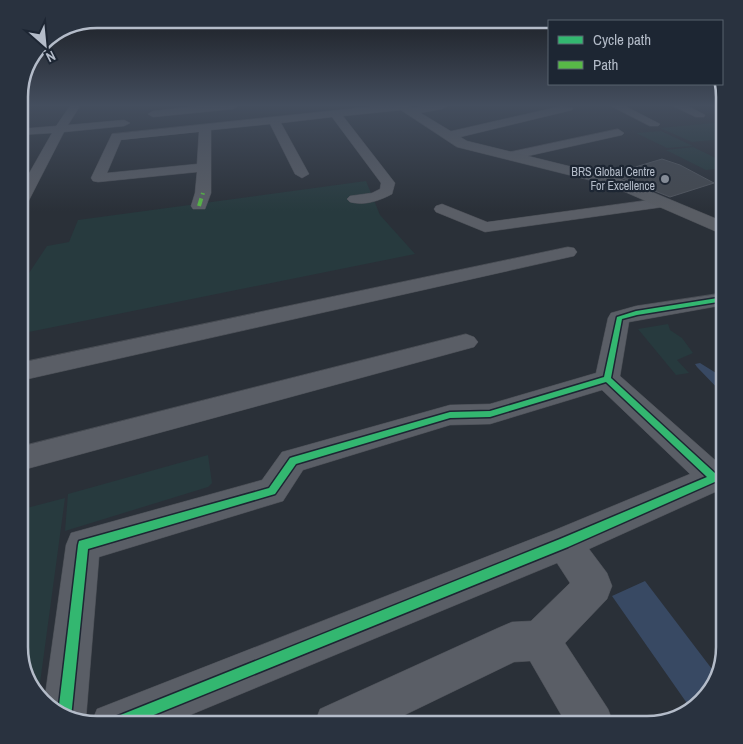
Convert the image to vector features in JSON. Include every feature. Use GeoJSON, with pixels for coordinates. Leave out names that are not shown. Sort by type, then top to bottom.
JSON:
{"type":"FeatureCollection","features":[{"type":"Feature","properties":{"kind":"main road"},"geometry":{"type":"LineString","coordinates":[[456,141],[462,144],[615,182],[716,226]]}},
{"type":"Feature","properties":{"kind":"street"},"geometry":{"type":"LineString","coordinates":[[28,188],[54,141]]}},
{"type":"Feature","properties":{"kind":"street"},"geometry":{"type":"LineString","coordinates":[[114,141],[104,160],[98,178],[204,168]]}},
{"type":"Feature","properties":{"kind":"street"},"geometry":{"type":"LineString","coordinates":[[199,206],[203,193],[204,168],[200,150],[202,141]]}},
{"type":"Feature","properties":{"kind":"street"},"geometry":{"type":"LineString","coordinates":[[284,141],[302,174]]}},
{"type":"Feature","properties":{"kind":"street"},"geometry":{"type":"LineString","coordinates":[[355,200],[375,197],[387,191],[388,183],[356,141]]}},
{"type":"Feature","properties":{"kind":"street"},"geometry":{"type":"LineString","coordinates":[[510,156],[582,141]]}},
{"type":"Feature","properties":{"kind":"street"},"geometry":{"type":"LineString","coordinates":[[104,160],[122,158]]}},
{"type":"Feature","properties":{"kind":"street"},"geometry":{"type":"LineString","coordinates":[[442,209],[485,227],[664,203]]}},
{"type":"Feature","properties":{"kind":"street"},"geometry":{"type":"LineString","coordinates":[[27,370],[568,252]]}},
{"type":"Feature","properties":{"kind":"street"},"geometry":{"type":"LineString","coordinates":[[607,379],[619,318],[636,313],[716,300]]}},
{"type":"Feature","properties":{"kind":"street"},"geometry":{"type":"LineString","coordinates":[[27,457],[466,342]]}},
{"type":"Feature","properties":{"kind":"street"},"geometry":{"type":"LineString","coordinates":[[134,716],[564,543],[714,478],[607,379]]}},
{"type":"Feature","properties":{"kind":"street"},"geometry":{"type":"LineString","coordinates":[[65,709],[83,545],[272,492],[293,461],[450,415],[490,414],[607,379]]}},
{"type":"Feature","properties":{"kind":"street"},"geometry":{"type":"LineString","coordinates":[[355,716],[512,642],[540,640],[594,586],[564,543]]}},
{"type":"Feature","properties":{"kind":"street"},"geometry":{"type":"LineString","coordinates":[[540,640],[586,716]]}},
{"type":"Feature","properties":{"kind":"green space"},"geometry":{"type":"Polygon","coordinates":[[[652,141],[682,141],[693,146],[667,148],[652,141]]]}},
{"type":"Feature","properties":{"kind":"green space"},"geometry":{"type":"Polygon","coordinates":[[[693,147],[716,158],[716,169],[706,170],[666,150],[693,147]]]}},
{"type":"Feature","properties":{"kind":"green space"},"geometry":{"type":"Polygon","coordinates":[[[366,181],[380,215],[415,254],[28,332],[28,275],[47,246],[69,242],[78,220],[366,181]]]}},
{"type":"Feature","properties":{"kind":"green space"},"geometry":{"type":"Polygon","coordinates":[[[668,324],[670,330],[682,338],[693,353],[677,360],[689,373],[676,375],[638,329],[668,324]]]}},
{"type":"Feature","properties":{"kind":"green space"},"geometry":{"type":"Polygon","coordinates":[[[208,455],[212,483],[208,487],[65,531],[68,494],[208,455]]]}},
{"type":"Feature","properties":{"kind":"green space"},"geometry":{"type":"Polygon","coordinates":[[[65,498],[40,683],[38,684],[33,674],[27,648],[27,508],[65,498]]]}},
{"type":"Feature","properties":{"kind":"water"},"geometry":{"type":"Polygon","coordinates":[[[700,363],[716,373],[716,387],[697,367],[695,364],[700,363]]]}},
{"type":"Feature","properties":{"kind":"water"},"geometry":{"type":"Polygon","coordinates":[[[645,581],[712,669],[704,686],[692,699],[687,703],[612,596],[645,581]]]}},
{"type":"Feature","properties":{"kind":"building","name":"BRS Global Centre For Excellence"},"geometry":{"type":"Polygon","coordinates":[[[662,159],[680,165],[714,183],[670,197],[612,174],[662,159]]]}},
{"type":"Feature","properties":{"kind":"marked path"},"geometry":{"type":"LineString","coordinates":[[199,206],[203,193]]}},
{"type":"Feature","properties":{"kind":"cycle path"},"geometry":{"type":"LineString","coordinates":[[65,709],[83,545],[272,491],[293,461],[450,415],[490,414],[607,379],[619,318],[636,313],[716,300]]}},
{"type":"Feature","properties":{"kind":"cycle path"},"geometry":{"type":"LineString","coordinates":[[135,716],[564,543],[714,478],[607,379]]}},
{"type":"Feature","properties":{"kind":"place","name":"BRS Global Centre For Excellence"},"geometry":{"type":"Point","coordinates":[665,179]}}]}
